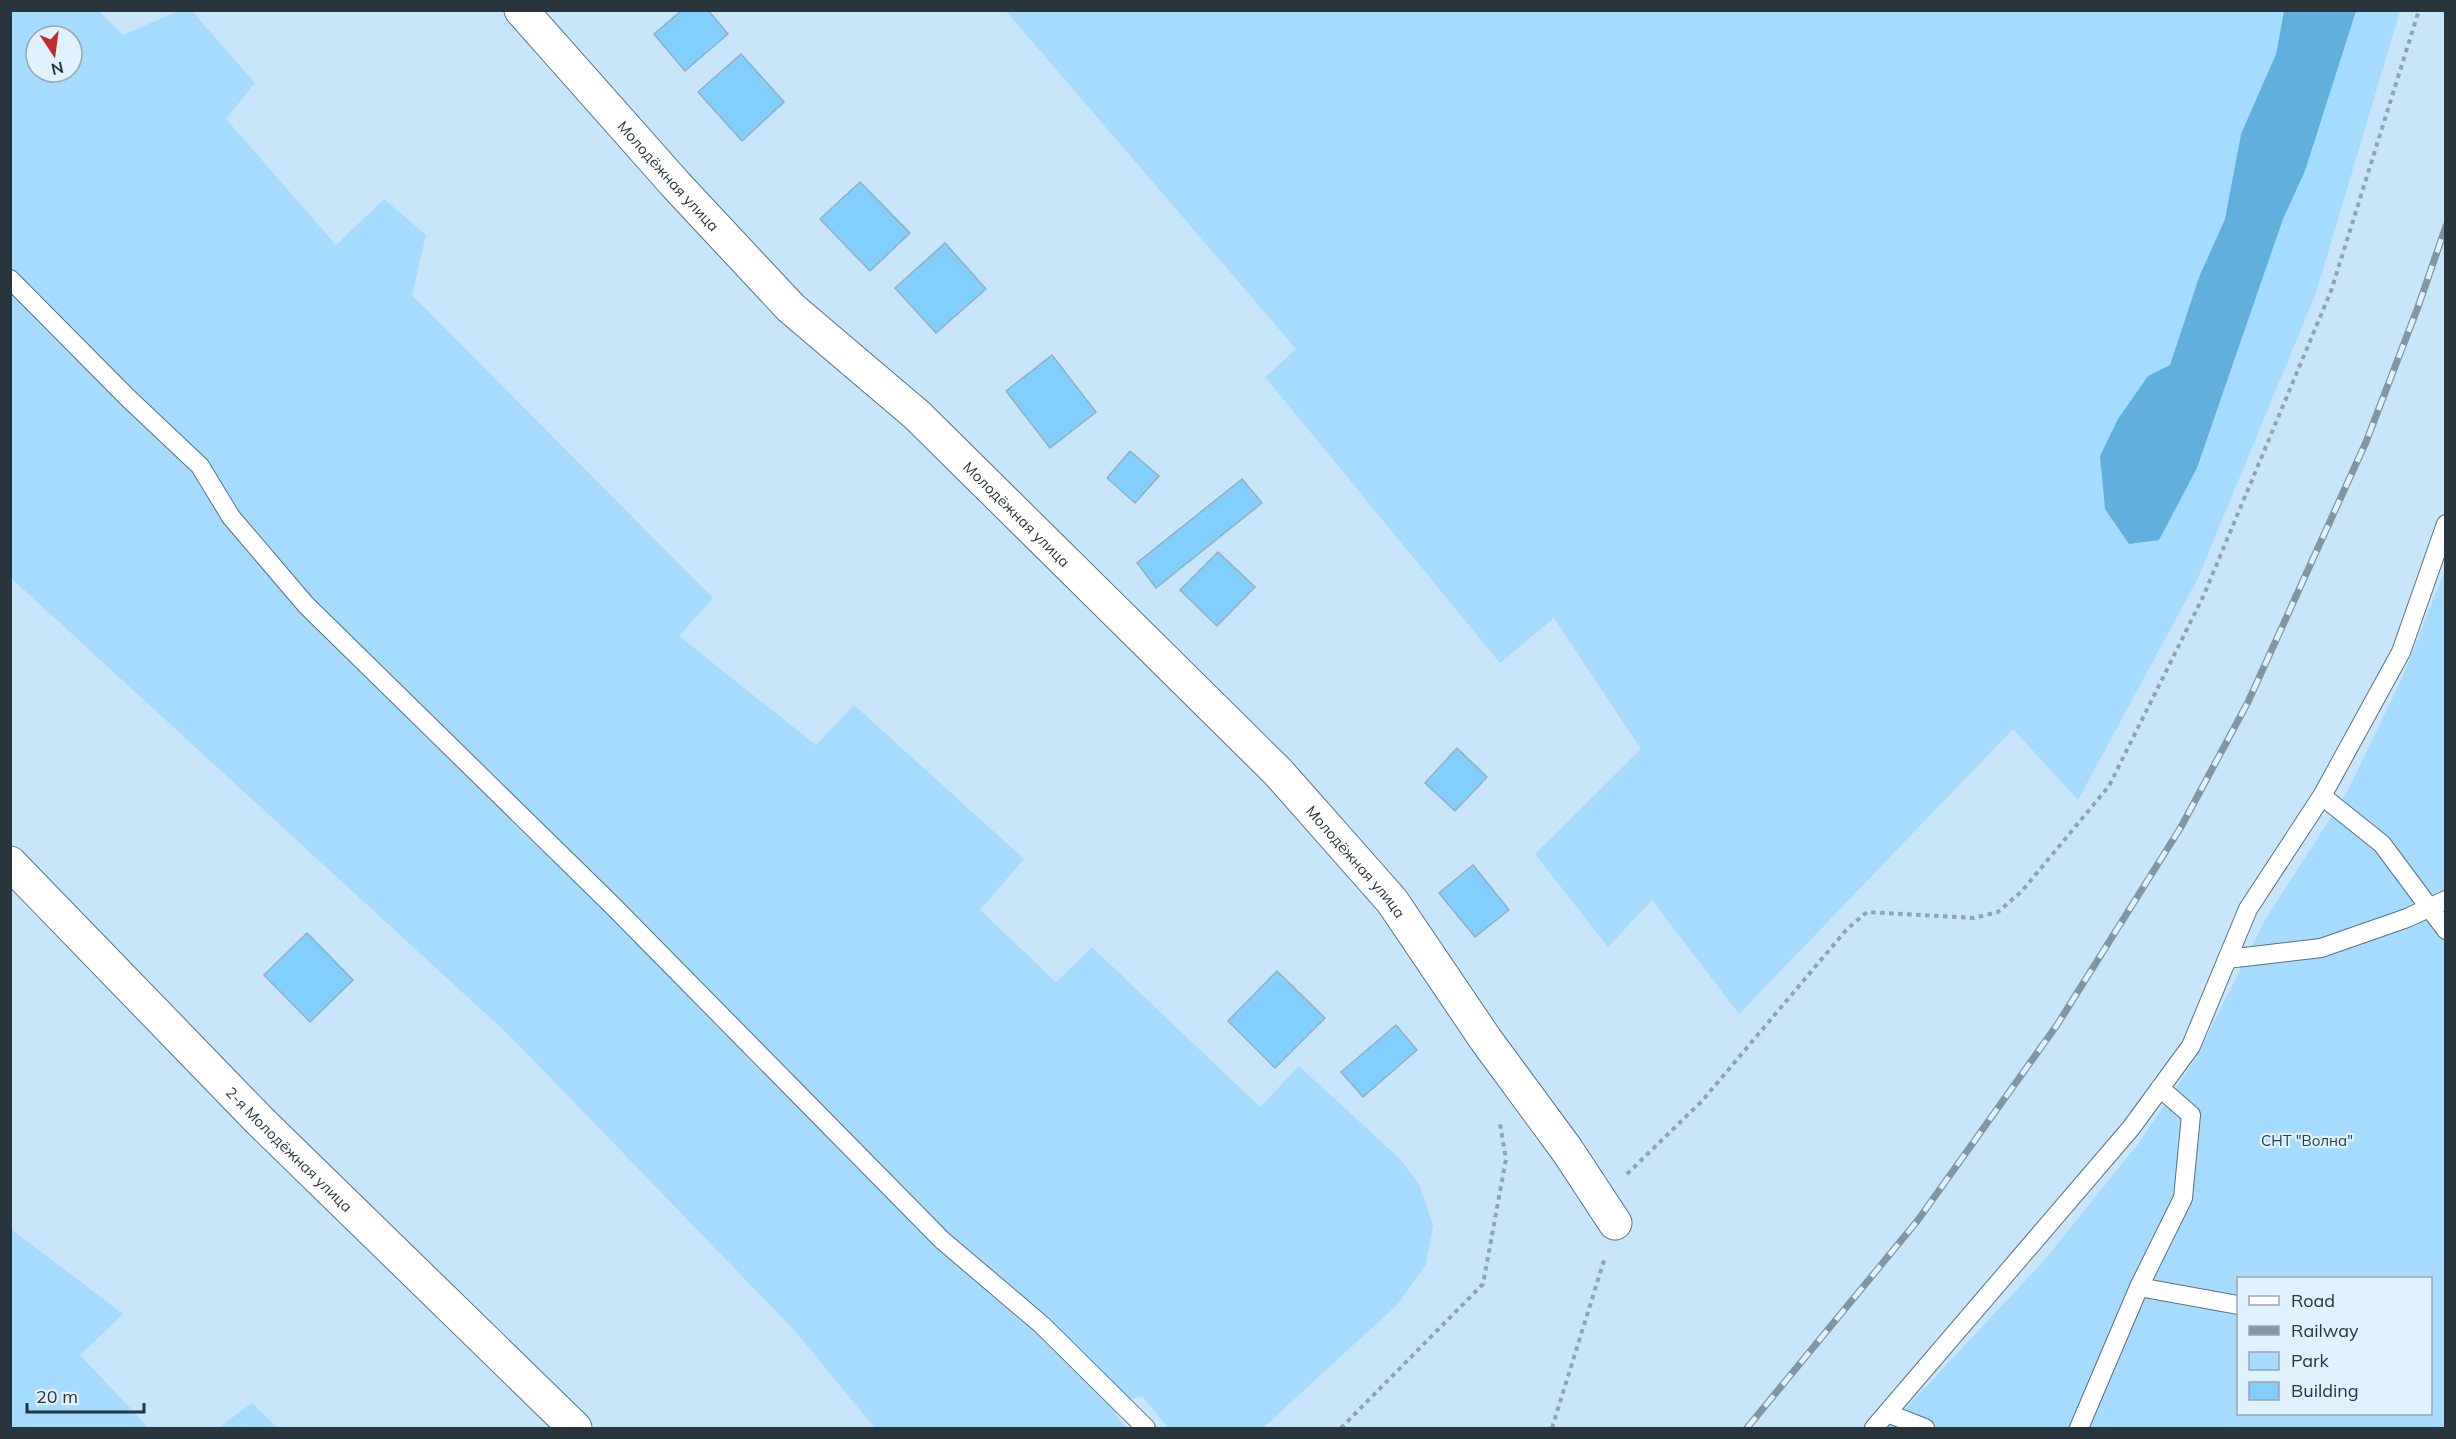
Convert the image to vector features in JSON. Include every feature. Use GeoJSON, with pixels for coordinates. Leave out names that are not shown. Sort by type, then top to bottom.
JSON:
{"type":"FeatureCollection","features":[{"type":"Feature","properties":{"kind":"street","name":"Молодёжная улица"},"geometry":{"type":"LineString","coordinates":[[521,10],[677,186],[791,308],[917,415],[1278,772],[1392,901],[1486,1040],[1567,1150],[1607,1212]]}},
{"type":"Feature","properties":{"kind":"street","name":"2-я Молодёжная улица"},"geometry":{"type":"LineString","coordinates":[[10,863],[260,1120],[575,1428]]}},
{"type":"Feature","properties":{"kind":"lane"},"geometry":{"type":"LineString","coordinates":[[10,279],[128,398],[200,466],[231,517],[306,605],[612,904],[942,1240],[1042,1325],[1146,1428]]}},
{"type":"Feature","properties":{"kind":"lane"},"geometry":{"type":"LineString","coordinates":[[1874,1428],[2131,1128],[2191,1046],[2248,909],[2322,796],[2401,652],[2445,524]]}},
{"type":"Feature","properties":{"kind":"lane"},"geometry":{"type":"LineString","coordinates":[[2322,796],[2382,844],[2445,930]]}},
{"type":"Feature","properties":{"kind":"lane"},"geometry":{"type":"LineString","coordinates":[[2227,959],[2320,948],[2407,918],[2445,900]]}},
{"type":"Feature","properties":{"kind":"lane"},"geometry":{"type":"LineString","coordinates":[[2079,1428],[2139,1287],[2183,1198],[2191,1115],[2160,1088]]}},
{"type":"Feature","properties":{"kind":"lane"},"geometry":{"type":"LineString","coordinates":[[2139,1287],[2237,1305]]}},
{"type":"Feature","properties":{"kind":"lane"},"geometry":{"type":"LineString","coordinates":[[1887,1413],[1925,1428]]}},
{"type":"Feature","properties":{"kind":"path"},"geometry":{"type":"LineString","coordinates":[[1551,1428],[1607,1212],[1847,929],[1867,912],[1974,918],[1998,912],[2022,891],[2109,786],[2203,597],[2331,291],[2419,10]]}},
{"type":"Feature","properties":{"kind":"path"},"geometry":{"type":"LineString","coordinates":[[1341,1428],[1483,1284],[1506,1159],[1499,1116]]}},
{"type":"Feature","properties":{"kind":"green space"},"geometry":{"type":"Polygon","coordinates":[[[10,11],[99,11],[123,35],[178,11],[192,11],[255,83],[226,119],[336,245],[384,199],[426,235],[412,295],[713,598],[679,636],[816,745],[854,705],[1024,859],[980,910],[1056,982],[1092,947],[1260,1107],[1299,1066],[1399,1158],[1419,1184],[1433,1225],[1426,1264],[1399,1303],[1263,1428],[1168,1428],[1142,1396],[1130,1400],[1115,1414],[1127,1428],[875,1428],[794,1330],[511,1037],[11,578],[10,11]]]}},
{"type":"Feature","properties":{"kind":"green space"},"geometry":{"type":"Polygon","coordinates":[[[1006,11],[2284,11],[2276,54],[2241,134],[2225,219],[2199,277],[2170,365],[2105,508],[2129,544],[2197,468],[2283,219],[2305,171],[2356,11],[2400,11],[2316,293],[2198,578],[2078,800],[2013,729],[1739,1014],[1652,900],[1608,947],[1535,854],[1641,749],[1554,618],[1500,663],[1265,377],[1296,349],[1006,11]]]}},
{"type":"Feature","properties":{"kind":"green space","name":"СНТ \"Волна\""},"geometry":{"type":"Polygon","coordinates":[[[2445,570],[2445,1428],[1887,1428],[2042,1263],[2138,1144],[2196,1058],[2265,920],[2347,792],[2402,678],[2445,570]]]}},
{"type":"Feature","properties":{"kind":"green space"},"geometry":{"type":"Polygon","coordinates":[[[11,1229],[123,1314],[80,1355],[149,1428],[11,1428],[11,1229]]]}},
{"type":"Feature","properties":{"kind":"green space"},"geometry":{"type":"Polygon","coordinates":[[[252,1403],[278,1428],[218,1428],[252,1403]]]}},
{"type":"Feature","properties":{"kind":"shaded area"},"geometry":{"type":"Polygon","coordinates":[[[2284,11],[2356,11],[2305,171],[2283,219],[2197,468],[2159,540],[2129,544],[2105,509],[2100,456],[2118,419],[2148,376],[2170,365],[2199,277],[2225,219],[2241,134],[2276,54],[2284,11]]]}},
{"type":"Feature","properties":{"kind":"building"},"geometry":{"type":"Polygon","coordinates":[[[682,10],[708,10],[728,34],[685,71],[654,34],[682,10]]]}},
{"type":"Feature","properties":{"kind":"building"},"geometry":{"type":"Polygon","coordinates":[[[741,54],[784,102],[742,141],[698,92],[741,54]]]}},
{"type":"Feature","properties":{"kind":"building"},"geometry":{"type":"Polygon","coordinates":[[[860,182],[910,233],[870,271],[820,219],[860,182]]]}},
{"type":"Feature","properties":{"kind":"building"},"geometry":{"type":"Polygon","coordinates":[[[945,243],[986,289],[936,333],[895,288],[945,243]]]}},
{"type":"Feature","properties":{"kind":"building"},"geometry":{"type":"Polygon","coordinates":[[[1052,355],[1096,412],[1050,448],[1006,391],[1052,355]]]}},
{"type":"Feature","properties":{"kind":"building"},"geometry":{"type":"Polygon","coordinates":[[[1130,451],[1159,476],[1135,503],[1107,478],[1130,451]]]}},
{"type":"Feature","properties":{"kind":"building"},"geometry":{"type":"Polygon","coordinates":[[[1242,479],[1262,503],[1156,588],[1137,563],[1242,479]]]}},
{"type":"Feature","properties":{"kind":"building"},"geometry":{"type":"Polygon","coordinates":[[[1218,552],[1255,587],[1217,626],[1180,590],[1218,552]]]}},
{"type":"Feature","properties":{"kind":"building"},"geometry":{"type":"Polygon","coordinates":[[[1457,748],[1487,777],[1455,811],[1425,783],[1457,748]]]}},
{"type":"Feature","properties":{"kind":"building"},"geometry":{"type":"Polygon","coordinates":[[[1473,865],[1509,910],[1475,937],[1439,893],[1473,865]]]}},
{"type":"Feature","properties":{"kind":"building"},"geometry":{"type":"Polygon","coordinates":[[[307,933],[353,980],[310,1022],[264,975],[307,933]]]}},
{"type":"Feature","properties":{"kind":"building"},"geometry":{"type":"Polygon","coordinates":[[[1277,971],[1325,1018],[1275,1068],[1228,1021],[1277,971]]]}},
{"type":"Feature","properties":{"kind":"building"},"geometry":{"type":"Polygon","coordinates":[[[1396,1025],[1417,1050],[1363,1097],[1341,1072],[1396,1025]]]}},
{"type":"Feature","properties":{"kind":"railway"},"geometry":{"type":"LineString","coordinates":[[1747,1428],[1918,1220],[2057,1025],[2181,827],[2248,702],[2366,442],[2418,307],[2446,226]]}}]}
